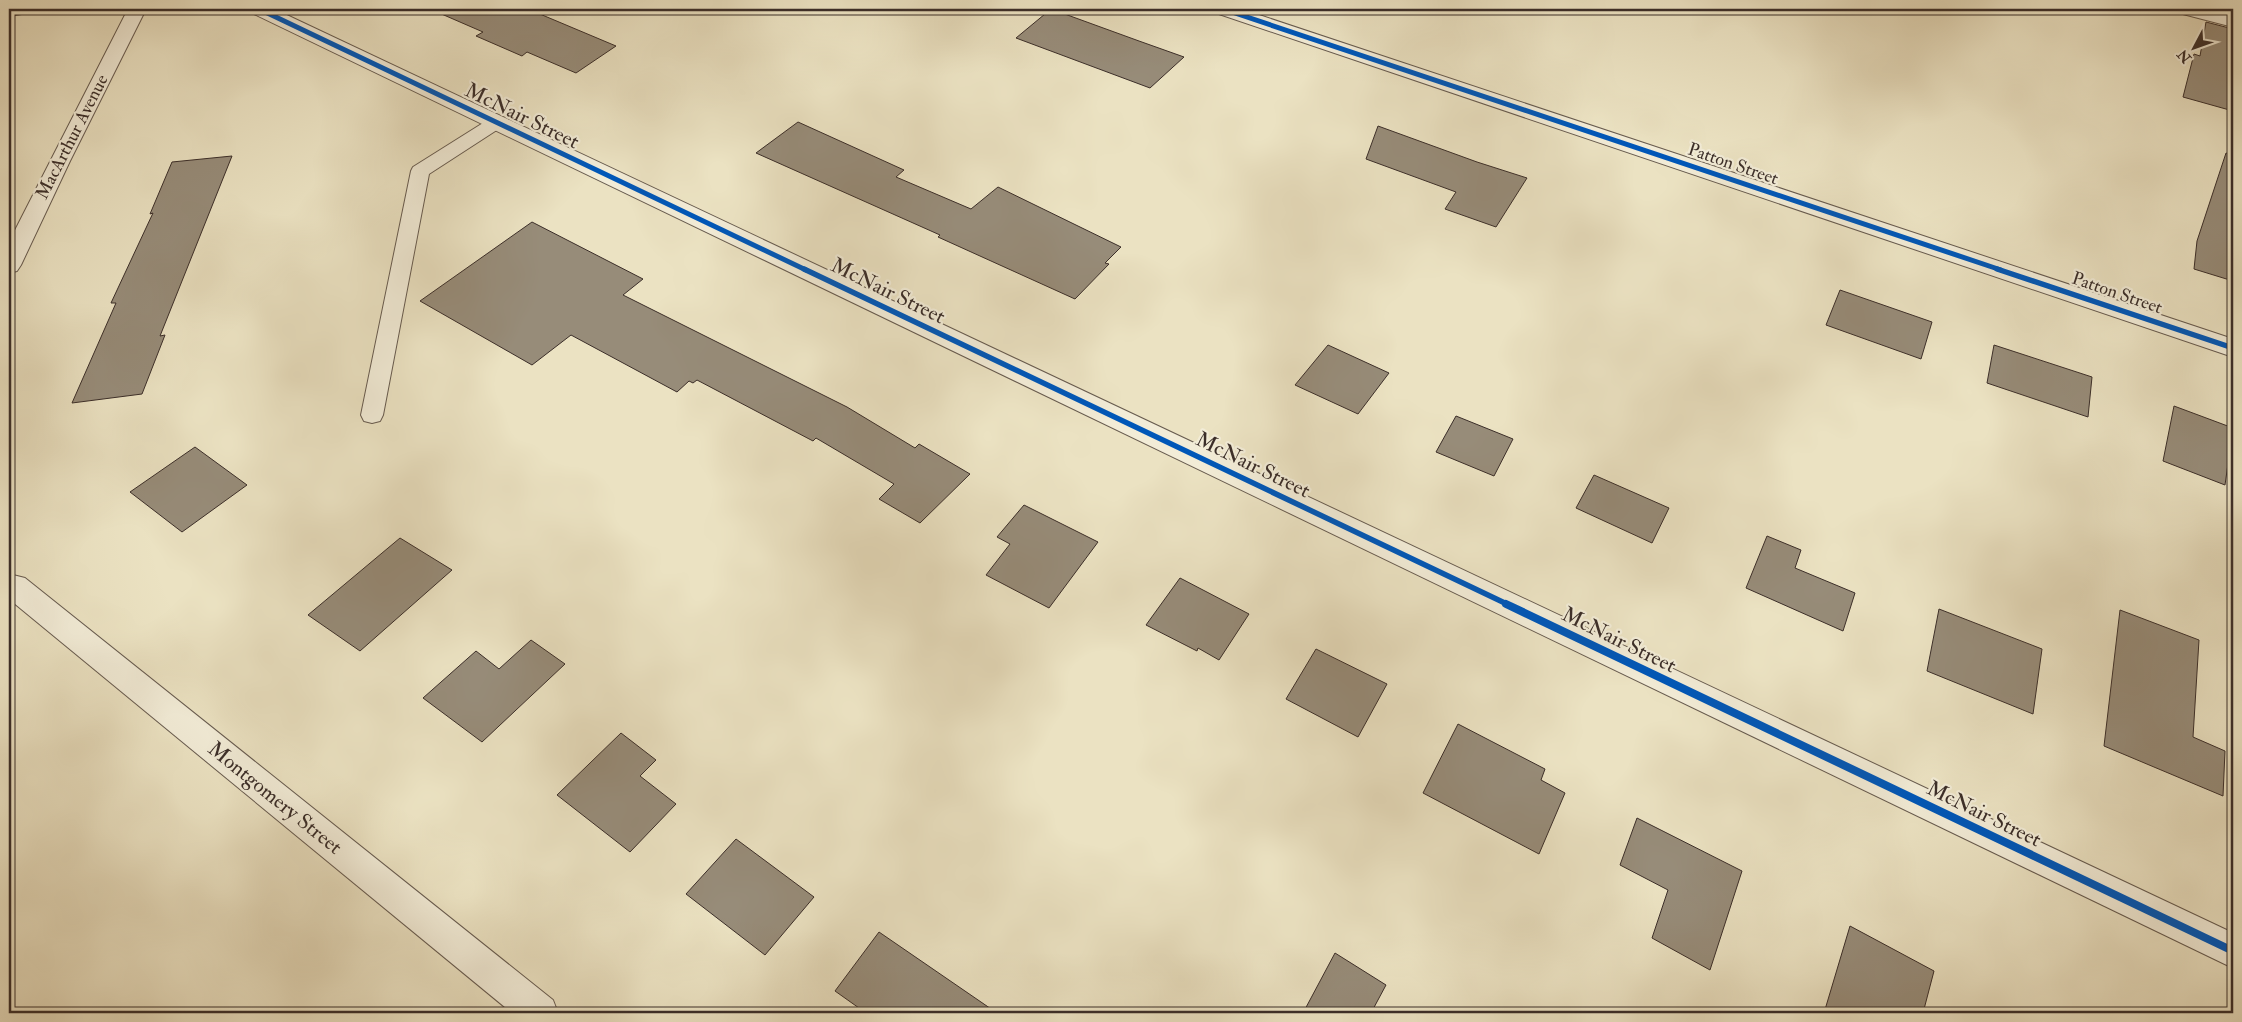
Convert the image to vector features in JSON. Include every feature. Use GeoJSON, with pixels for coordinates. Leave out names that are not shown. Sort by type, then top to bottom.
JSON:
{"type":"FeatureCollection","features":[{"type":"Feature","properties":{"kind":"street"},"geometry":{"type":"LineString","coordinates":[[9,10],[21,9]]}},
{"type":"Feature","properties":{"kind":"street","name":"MacArthur Avenue"},"geometry":{"type":"LineString","coordinates":[[9,266],[59,161],[138,9]]}},
{"type":"Feature","properties":{"kind":"street","name":"McNair Street"},"geometry":{"type":"LineString","coordinates":[[259,9],[2233,951]]}},
{"type":"Feature","properties":{"kind":"street","name":"Patton Street"},"geometry":{"type":"LineString","coordinates":[[1223,9],[2233,348]]}},
{"type":"Feature","properties":{"kind":"street"},"geometry":{"type":"LineString","coordinates":[[2186,9],[2233,21]]}},
{"type":"Feature","properties":{"kind":"street","name":"Montgomery Street"},"geometry":{"type":"LineString","coordinates":[[9,586],[14,587],[540,1013]]}},
{"type":"Feature","properties":{"kind":"lane"},"geometry":{"type":"LineString","coordinates":[[372,415],[420,171],[497,122]]}},
{"type":"Feature","properties":{"kind":"building"},"geometry":{"type":"Polygon","coordinates":[[[430,9],[528,9],[616,46],[576,73],[527,52],[522,56],[476,36],[483,32],[430,9]]]}},
{"type":"Feature","properties":{"kind":"building"},"geometry":{"type":"Polygon","coordinates":[[[1051,9],[1184,57],[1150,88],[1016,38],[1051,9]]]}},
{"type":"Feature","properties":{"kind":"building"},"geometry":{"type":"Polygon","coordinates":[[[2206,22],[2233,29],[2233,111],[2183,97],[2194,54],[2200,56],[2206,22]]]}},
{"type":"Feature","properties":{"kind":"building"},"geometry":{"type":"Polygon","coordinates":[[[798,122],[904,170],[896,177],[971,209],[998,187],[1121,247],[1105,263],[1109,264],[1075,299],[938,237],[940,235],[756,153],[798,122]]]}},
{"type":"Feature","properties":{"kind":"building"},"geometry":{"type":"Polygon","coordinates":[[[1378,126],[1527,178],[1496,227],[1445,209],[1456,192],[1366,159],[1378,126]]]}},
{"type":"Feature","properties":{"kind":"building"},"geometry":{"type":"Polygon","coordinates":[[[2226,153],[2233,155],[2233,281],[2194,269],[2197,241],[2226,153]]]}},
{"type":"Feature","properties":{"kind":"building"},"geometry":{"type":"Polygon","coordinates":[[[232,156],[160,336],[165,335],[142,394],[72,403],[116,303],[111,303],[153,213],[150,214],[172,162],[232,156]]]}},
{"type":"Feature","properties":{"kind":"building"},"geometry":{"type":"Polygon","coordinates":[[[532,222],[643,279],[623,295],[847,407],[915,448],[919,444],[970,474],[920,523],[879,499],[894,484],[816,438],[813,441],[697,380],[693,383],[689,381],[677,392],[571,335],[532,365],[420,301],[532,222]]]}},
{"type":"Feature","properties":{"kind":"building"},"geometry":{"type":"Polygon","coordinates":[[[1840,290],[1932,322],[1921,359],[1826,325],[1840,290]]]}},
{"type":"Feature","properties":{"kind":"building"},"geometry":{"type":"Polygon","coordinates":[[[1328,345],[1389,373],[1358,414],[1295,385],[1328,345]]]}},
{"type":"Feature","properties":{"kind":"building"},"geometry":{"type":"Polygon","coordinates":[[[1994,345],[2092,377],[2088,417],[1987,383],[1994,345]]]}},
{"type":"Feature","properties":{"kind":"building"},"geometry":{"type":"Polygon","coordinates":[[[2174,406],[2233,428],[2225,485],[2163,461],[2174,406]]]}},
{"type":"Feature","properties":{"kind":"building"},"geometry":{"type":"Polygon","coordinates":[[[1456,416],[1513,439],[1494,476],[1436,452],[1456,416]]]}},
{"type":"Feature","properties":{"kind":"building"},"geometry":{"type":"Polygon","coordinates":[[[195,447],[247,485],[182,532],[130,492],[195,447]]]}},
{"type":"Feature","properties":{"kind":"building"},"geometry":{"type":"Polygon","coordinates":[[[1594,475],[1669,508],[1652,543],[1576,508],[1594,475]]]}},
{"type":"Feature","properties":{"kind":"building"},"geometry":{"type":"Polygon","coordinates":[[[1024,505],[1098,542],[1049,608],[986,575],[1010,544],[997,537],[1024,505]]]}},
{"type":"Feature","properties":{"kind":"building"},"geometry":{"type":"Polygon","coordinates":[[[1767,536],[1801,550],[1795,568],[1855,593],[1843,631],[1746,588],[1767,536]]]}},
{"type":"Feature","properties":{"kind":"building"},"geometry":{"type":"Polygon","coordinates":[[[400,538],[452,570],[360,651],[308,615],[400,538]]]}},
{"type":"Feature","properties":{"kind":"building"},"geometry":{"type":"Polygon","coordinates":[[[1180,578],[1249,614],[1219,660],[1198,648],[1197,651],[1146,625],[1180,578]]]}},
{"type":"Feature","properties":{"kind":"building"},"geometry":{"type":"Polygon","coordinates":[[[1939,609],[2042,649],[2033,714],[1927,671],[1939,609]]]}},
{"type":"Feature","properties":{"kind":"building"},"geometry":{"type":"Polygon","coordinates":[[[2120,610],[2199,640],[2193,737],[2225,751],[2223,796],[2104,746],[2120,610]]]}},
{"type":"Feature","properties":{"kind":"building"},"geometry":{"type":"Polygon","coordinates":[[[531,640],[565,664],[482,742],[423,698],[476,651],[499,669],[531,640]]]}},
{"type":"Feature","properties":{"kind":"building"},"geometry":{"type":"Polygon","coordinates":[[[1316,649],[1387,684],[1358,737],[1286,699],[1316,649]]]}},
{"type":"Feature","properties":{"kind":"building"},"geometry":{"type":"Polygon","coordinates":[[[1458,724],[1545,769],[1541,780],[1565,793],[1539,854],[1423,793],[1458,724]]]}},
{"type":"Feature","properties":{"kind":"building"},"geometry":{"type":"Polygon","coordinates":[[[621,733],[656,760],[640,776],[676,804],[630,852],[557,795],[621,733]]]}},
{"type":"Feature","properties":{"kind":"building"},"geometry":{"type":"Polygon","coordinates":[[[1637,818],[1742,871],[1710,970],[1652,938],[1668,890],[1620,865],[1637,818]]]}},
{"type":"Feature","properties":{"kind":"building"},"geometry":{"type":"Polygon","coordinates":[[[736,839],[814,897],[765,955],[686,894],[736,839]]]}},
{"type":"Feature","properties":{"kind":"building"},"geometry":{"type":"Polygon","coordinates":[[[1850,926],[1934,971],[1923,1013],[1824,1013],[1850,926]]]}},
{"type":"Feature","properties":{"kind":"building"},"geometry":{"type":"Polygon","coordinates":[[[879,932],[997,1013],[866,1013],[835,991],[879,932]]]}},
{"type":"Feature","properties":{"kind":"building"},"geometry":{"type":"Polygon","coordinates":[[[1335,953],[1386,985],[1371,1013],[1303,1013],[1335,953]]]}},
{"type":"Feature","properties":{"kind":"cycle path"},"geometry":{"type":"LineString","coordinates":[[259,9],[2233,951]]}},
{"type":"Feature","properties":{"kind":"cycle path"},"geometry":{"type":"LineString","coordinates":[[1223,9],[2233,348]]}}]}
